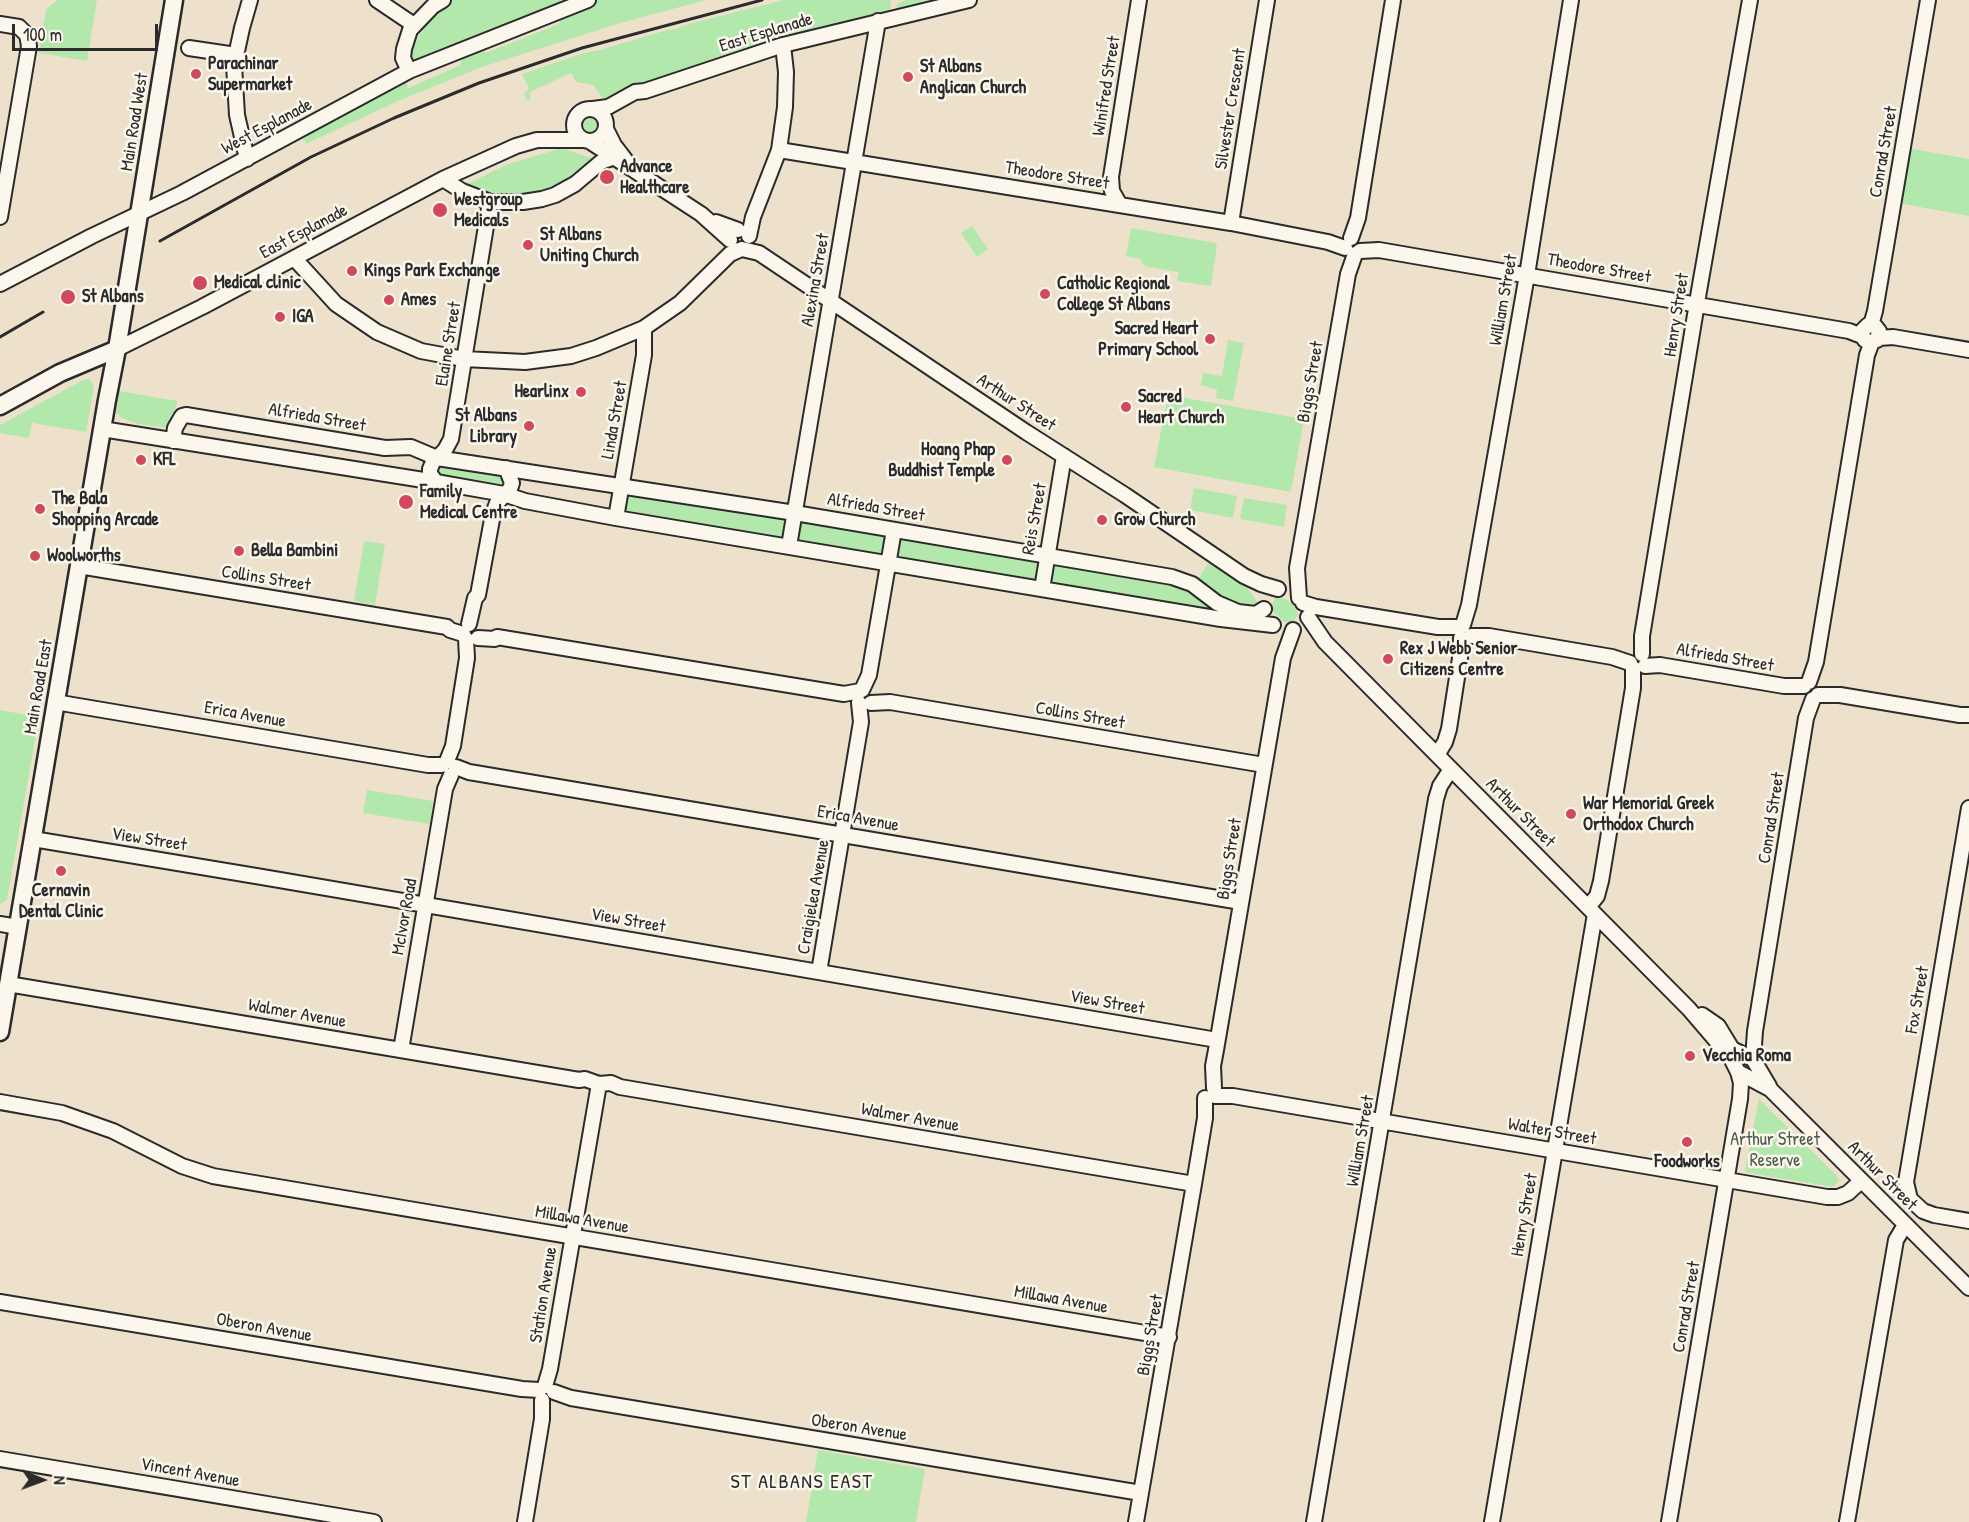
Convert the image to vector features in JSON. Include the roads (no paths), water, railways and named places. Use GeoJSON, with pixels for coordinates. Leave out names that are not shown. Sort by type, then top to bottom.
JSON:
{"type":"FeatureCollection","features":[{"type":"Feature","properties":{"kind":"main road","name":"Main Road West"},"geometry":{"type":"LineString","coordinates":[[117,349],[174,0]]}},
{"type":"Feature","properties":{"kind":"main road"},"geometry":{"type":"LineString","coordinates":[[0,406],[60,373],[117,349]]}},
{"type":"Feature","properties":{"kind":"main road","name":"Main Road East"},"geometry":{"type":"LineString","coordinates":[[0,1032],[117,349]]}},
{"type":"Feature","properties":{"kind":"street"},"geometry":{"type":"LineString","coordinates":[[247,159],[237,115],[234,65],[250,0]]}},
{"type":"Feature","properties":{"kind":"street"},"geometry":{"type":"LineString","coordinates":[[377,0],[414,26]]}},
{"type":"Feature","properties":{"kind":"street"},"geometry":{"type":"LineString","coordinates":[[409,71],[403,58],[404,49],[414,26],[433,6],[443,0]]}},
{"type":"Feature","properties":{"kind":"street","name":"West Esplanade"},"geometry":{"type":"LineString","coordinates":[[0,284],[247,159],[409,71],[570,3],[588,0]]}},
{"type":"Feature","properties":{"kind":"street","name":"East Esplanade"},"geometry":{"type":"LineString","coordinates":[[593,109],[608,107],[635,92],[645,91],[783,45],[969,0]]}},
{"type":"Feature","properties":{"kind":"street","name":"Winifred Street"},"geometry":{"type":"LineString","coordinates":[[1120,205],[1112,192],[1111,177],[1139,0]]}},
{"type":"Feature","properties":{"kind":"street","name":"Silvester Crescent"},"geometry":{"type":"LineString","coordinates":[[1231,223],[1267,0]]}},
{"type":"Feature","properties":{"kind":"street","name":"Biggs Street"},"geometry":{"type":"LineString","coordinates":[[1304,608],[1297,568],[1358,218],[1393,0]]}},
{"type":"Feature","properties":{"kind":"street","name":"William Street"},"geometry":{"type":"LineString","coordinates":[[1437,755],[1445,742],[1449,729],[1527,275],[1571,0]]}},
{"type":"Feature","properties":{"kind":"street","name":"Henry Street"},"geometry":{"type":"LineString","coordinates":[[1492,1522],[1591,911],[1599,889],[1750,0]]}},
{"type":"Feature","properties":{"kind":"street","name":"Conrad Street"},"geometry":{"type":"LineString","coordinates":[[1669,1522],[1740,1099],[1755,1031],[1928,0]]}},
{"type":"Feature","properties":{"kind":"street","name":"Alexina Street"},"geometry":{"type":"LineString","coordinates":[[789,546],[878,21]]}},
{"type":"Feature","properties":{"kind":"street"},"geometry":{"type":"LineString","coordinates":[[0,24],[19,27],[27,35],[28,46],[0,217]]}},
{"type":"Feature","properties":{"kind":"street"},"geometry":{"type":"LineString","coordinates":[[294,258],[336,304],[377,332],[421,351],[464,359],[525,362],[570,356],[644,328],[680,303],[730,254],[756,207],[779,150],[785,107],[786,72],[783,45]]}},
{"type":"Feature","properties":{"kind":"street"},"geometry":{"type":"LineString","coordinates":[[189,48],[236,54]]}},
{"type":"Feature","properties":{"kind":"street","name":"East Esplanade"},"geometry":{"type":"LineString","coordinates":[[606,126],[645,91]]}},
{"type":"Feature","properties":{"kind":"street"},"geometry":{"type":"LineString","coordinates":[[555,139],[585,110],[593,109],[602,114],[614,145],[634,170]]}},
{"type":"Feature","properties":{"kind":"street"},"geometry":{"type":"LineString","coordinates":[[575,119],[576,133],[740,239]]}},
{"type":"Feature","properties":{"kind":"street"},"geometry":{"type":"LineString","coordinates":[[591,143],[597,139],[606,126]]}},
{"type":"Feature","properties":{"kind":"street","name":"East Esplanade"},"geometry":{"type":"LineString","coordinates":[[117,349],[443,179],[516,146],[537,140],[555,139],[591,143]]}},
{"type":"Feature","properties":{"kind":"street"},"geometry":{"type":"LineString","coordinates":[[591,143],[592,170]]}},
{"type":"Feature","properties":{"kind":"street","name":"Theodore Street"},"geometry":{"type":"LineString","coordinates":[[779,150],[1231,223],[1328,242],[1697,304],[1871,336],[1969,350]]}},
{"type":"Feature","properties":{"kind":"street"},"geometry":{"type":"LineString","coordinates":[[443,179],[462,192],[490,202],[523,202],[542,199],[575,184],[601,162],[612,158]]}},
{"type":"Feature","properties":{"kind":"street"},"geometry":{"type":"LineString","coordinates":[[1092,200],[1102,193],[1111,177]]}},
{"type":"Feature","properties":{"kind":"street","name":"Elaine Street"},"geometry":{"type":"LineString","coordinates":[[437,458],[451,439],[490,202]]}},
{"type":"Feature","properties":{"kind":"street","name":"Arthur Street"},"geometry":{"type":"LineString","coordinates":[[740,239],[1244,576],[1261,585],[1280,589]]}},
{"type":"Feature","properties":{"kind":"street","name":"Linda Street"},"geometry":{"type":"LineString","coordinates":[[616,518],[644,356],[644,328]]}},
{"type":"Feature","properties":{"kind":"street","name":"Alfrieda Street"},"geometry":{"type":"LineString","coordinates":[[173,441],[175,428],[182,416],[186,415],[385,448],[411,447],[437,458],[795,513],[1184,580],[1217,603],[1238,612],[1256,614],[1263,606]]}},
{"type":"Feature","properties":{"kind":"street"},"geometry":{"type":"LineString","coordinates":[[102,429],[436,482],[616,518],[1294,630],[1304,608],[1291,592],[1280,589],[1268,594],[1263,606],[1267,618],[1275,626]]}},
{"type":"Feature","properties":{"kind":"street"},"geometry":{"type":"LineString","coordinates":[[451,439],[455,449],[471,462]]}},
{"type":"Feature","properties":{"kind":"street","name":"Reis Street"},"geometry":{"type":"LineString","coordinates":[[1042,589],[1064,456]]}},
{"type":"Feature","properties":{"kind":"street"},"geometry":{"type":"LineString","coordinates":[[436,482],[430,474],[430,469],[437,458]]}},
{"type":"Feature","properties":{"kind":"street","name":"McIvor Road"},"geometry":{"type":"LineString","coordinates":[[401,1050],[451,769],[475,598],[478,595],[493,514],[497,503],[510,489],[512,483],[506,468]]}},
{"type":"Feature","properties":{"kind":"street"},"geometry":{"type":"LineString","coordinates":[[474,489],[487,500],[493,514]]}},
{"type":"Feature","properties":{"kind":"street","name":"Craigielea Avenue"},"geometry":{"type":"LineString","coordinates":[[819,972],[894,530]]}},
{"type":"Feature","properties":{"kind":"street","name":"Collins Street"},"geometry":{"type":"LineString","coordinates":[[79,566],[447,627],[450,630],[496,634],[497,637],[1264,765]]}},
{"type":"Feature","properties":{"kind":"street","name":"Biggs Street"},"geometry":{"type":"LineString","coordinates":[[1280,589],[1288,582],[1297,568]]}},
{"type":"Feature","properties":{"kind":"street","name":"Arthur Street"},"geometry":{"type":"LineString","coordinates":[[1244,576],[1256,590],[1263,606]]}},
{"type":"Feature","properties":{"kind":"street","name":"Arthur Street"},"geometry":{"type":"LineString","coordinates":[[1304,608],[1325,642],[1689,1009],[1718,1026],[1746,1066],[1969,1288]]}},
{"type":"Feature","properties":{"kind":"street","name":"Alfrieda Street"},"geometry":{"type":"LineString","coordinates":[[1304,608],[1329,609],[1966,717]]}},
{"type":"Feature","properties":{"kind":"street","name":"Biggs Street"},"geometry":{"type":"LineString","coordinates":[[1136,1522],[1211,1093],[1217,1040],[1282,658],[1281,640],[1275,626]]}},
{"type":"Feature","properties":{"kind":"street","name":"Biggs Street"},"geometry":{"type":"LineString","coordinates":[[1282,658],[1294,630]]}},
{"type":"Feature","properties":{"kind":"street","name":"Arthur Street"},"geometry":{"type":"LineString","coordinates":[[1294,630],[1309,633],[1325,642]]}},
{"type":"Feature","properties":{"kind":"street","name":"Erica Avenue"},"geometry":{"type":"LineString","coordinates":[[55,702],[1241,902]]}},
{"type":"Feature","properties":{"kind":"street","name":"William Street"},"geometry":{"type":"LineString","coordinates":[[1314,1522],[1436,799],[1440,786],[1450,769]]}},
{"type":"Feature","properties":{"kind":"street","name":"Fox Street"},"geometry":{"type":"LineString","coordinates":[[1969,808],[1906,1175],[1906,1188],[1918,1208],[1928,1214],[1969,1221]]}},
{"type":"Feature","properties":{"kind":"street","name":"View Street"},"geometry":{"type":"LineString","coordinates":[[33,839],[1217,1040]]}},
{"type":"Feature","properties":{"kind":"street"},"geometry":{"type":"LineString","coordinates":[[0,924],[18,927]]}},
{"type":"Feature","properties":{"kind":"street","name":"Walmer Avenue"},"geometry":{"type":"LineString","coordinates":[[8,984],[579,1080],[585,1079],[598,1087],[611,1083],[620,1087],[1194,1184]]}},
{"type":"Feature","properties":{"kind":"street","name":"Station Avenue"},"geometry":{"type":"LineString","coordinates":[[525,1522],[598,1087]]}},
{"type":"Feature","properties":{"kind":"street","name":"Walter Street"},"geometry":{"type":"LineString","coordinates":[[1211,1093],[1833,1197],[1848,1193],[1862,1181]]}},
{"type":"Feature","properties":{"kind":"street","name":"Millawa Avenue"},"geometry":{"type":"LineString","coordinates":[[0,1102],[62,1113],[103,1127],[182,1166],[213,1176],[1169,1337]]}},
{"type":"Feature","properties":{"kind":"street"},"geometry":{"type":"LineString","coordinates":[[1847,1522],[1896,1240],[1905,1225]]}},
{"type":"Feature","properties":{"kind":"street","name":"Oberon Avenue"},"geometry":{"type":"LineString","coordinates":[[0,1302],[1141,1493]]}},
{"type":"Feature","properties":{"kind":"street","name":"Vincent Avenue"},"geometry":{"type":"LineString","coordinates":[[0,1459],[374,1522]]}},
{"type":"Feature","properties":{"kind":"railway"},"geometry":{"type":"LineString","coordinates":[[160,241],[311,157],[394,118],[479,83],[582,48],[762,0]]}},
{"type":"Feature","properties":{"kind":"railway"},"geometry":{"type":"LineString","coordinates":[[0,337],[43,312]]}},
{"type":"Feature","properties":{"kind":"place","name":"Parachinar Supermarket"},"geometry":{"type":"Point","coordinates":[196,74]}},
{"type":"Feature","properties":{"kind":"place","name":"St Albans Anglican Church"},"geometry":{"type":"Point","coordinates":[908,77]}},
{"type":"Feature","properties":{"kind":"place","name":"Advance Healthcare"},"geometry":{"type":"Point","coordinates":[607,177]}},
{"type":"Feature","properties":{"kind":"place","name":"Westgroup Medicals"},"geometry":{"type":"Point","coordinates":[440,210]}},
{"type":"Feature","properties":{"kind":"place","name":"St Albans Uniting Church"},"geometry":{"type":"Point","coordinates":[528,245]}},
{"type":"Feature","properties":{"kind":"place","name":"Kings Park Exchange"},"geometry":{"type":"Point","coordinates":[352,271]}},
{"type":"Feature","properties":{"kind":"place","name":"Medical clinic"},"geometry":{"type":"Point","coordinates":[200,283]}},
{"type":"Feature","properties":{"kind":"place","name":"Catholic Regional College St Albans"},"geometry":{"type":"Point","coordinates":[1045,294]}},
{"type":"Feature","properties":{"kind":"place","name":"St Albans"},"geometry":{"type":"Point","coordinates":[68,297]}},
{"type":"Feature","properties":{"kind":"place","name":"Ames"},"geometry":{"type":"Point","coordinates":[389,300]}},
{"type":"Feature","properties":{"kind":"place","name":"IGA"},"geometry":{"type":"Point","coordinates":[280,317]}},
{"type":"Feature","properties":{"kind":"place","name":"Sacred Heart Primary School"},"geometry":{"type":"Point","coordinates":[1210,339]}},
{"type":"Feature","properties":{"kind":"place","name":"Hearlinx"},"geometry":{"type":"Point","coordinates":[581,392]}},
{"type":"Feature","properties":{"kind":"place","name":"Sacred Heart Church"},"geometry":{"type":"Point","coordinates":[1126,407]}},
{"type":"Feature","properties":{"kind":"place","name":"St Albans Library"},"geometry":{"type":"Point","coordinates":[529,426]}},
{"type":"Feature","properties":{"kind":"place","name":"KFL"},"geometry":{"type":"Point","coordinates":[141,460]}},
{"type":"Feature","properties":{"kind":"place","name":"Hoang Phap Buddhist Temple"},"geometry":{"type":"Point","coordinates":[1007,460]}},
{"type":"Feature","properties":{"kind":"place","name":"Family Medical Centre"},"geometry":{"type":"Point","coordinates":[406,502]}},
{"type":"Feature","properties":{"kind":"place","name":"The Bala Shopping Arcade"},"geometry":{"type":"Point","coordinates":[40,509]}},
{"type":"Feature","properties":{"kind":"place","name":"Grow Church"},"geometry":{"type":"Point","coordinates":[1102,520]}},
{"type":"Feature","properties":{"kind":"place","name":"Bella Bambini"},"geometry":{"type":"Point","coordinates":[239,551]}},
{"type":"Feature","properties":{"kind":"place","name":"Woolworths"},"geometry":{"type":"Point","coordinates":[35,556]}},
{"type":"Feature","properties":{"kind":"place","name":"Rex J Webb Senior Citizens Centre"},"geometry":{"type":"Point","coordinates":[1388,659]}},
{"type":"Feature","properties":{"kind":"place","name":"War Memorial Greek Orthodox Church"},"geometry":{"type":"Point","coordinates":[1571,814]}},
{"type":"Feature","properties":{"kind":"place","name":"Cernavin Dental Clinic"},"geometry":{"type":"Point","coordinates":[61,871]}},
{"type":"Feature","properties":{"kind":"place","name":"Vecchia Roma"},"geometry":{"type":"Point","coordinates":[1690,1056]}},
{"type":"Feature","properties":{"kind":"place","name":"Foodworks"},"geometry":{"type":"Point","coordinates":[1687,1142]}},
{"type":"Feature","properties":{"kind":"district","name":"ST ALBANS EAST"},"geometry":{"type":"Point","coordinates":[802,1483]}},
{"type":"Feature","properties":{"kind":"park label","name":"Arthur Street Reserve"},"geometry":{"type":"Point","coordinates":[1775,1150]}}]}
